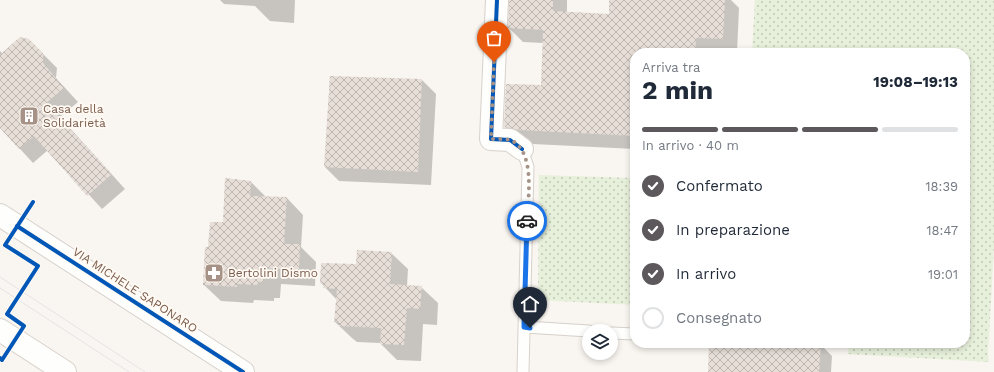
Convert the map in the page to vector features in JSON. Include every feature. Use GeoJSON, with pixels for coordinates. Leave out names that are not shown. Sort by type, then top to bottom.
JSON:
{"type":"FeatureCollection","features":[{"type":"Feature","properties":{"kind":"street"},"geometry":{"type":"LineString","coordinates":[[497,0],[491,139],[510,140],[522,149]]}},
{"type":"Feature","properties":{"kind":"street","name":"VIA MICHELE SAPONARO"},"geometry":{"type":"LineString","coordinates":[[0,215],[243,372]]}},
{"type":"Feature","properties":{"kind":"street"},"geometry":{"type":"LineString","coordinates":[[0,330],[65,372]]}},
{"type":"Feature","properties":{"kind":"lane"},"geometry":{"type":"LineString","coordinates":[[522,149],[528,167],[523,372]]}},
{"type":"Feature","properties":{"kind":"lane"},"geometry":{"type":"LineString","coordinates":[[524,327],[582,331]]}},
{"type":"Feature","properties":{"kind":"lane"},"geometry":{"type":"LineString","coordinates":[[618,333],[630,334]]}},
{"type":"Feature","properties":{"kind":"green space"},"geometry":{"type":"Polygon","coordinates":[[[755,0],[994,0],[994,247],[988,352],[989,362],[848,354],[849,348],[970,348],[970,48],[752,48],[755,0]]]}},
{"type":"Feature","properties":{"kind":"green space"},"geometry":{"type":"Polygon","coordinates":[[[539,175],[630,178],[630,305],[538,300],[539,175]]]}},
{"type":"Feature","properties":{"kind":"building"},"geometry":{"type":"Polygon","coordinates":[[[509,0],[553,0],[553,11],[609,14],[609,0],[725,0],[723,39],[696,38],[695,48],[630,48],[630,136],[518,130],[504,127],[506,84],[541,85],[543,30],[508,28],[509,0]]]}},
{"type":"Feature","properties":{"kind":"building","name":"Casa della Solidarietà"},"geometry":{"type":"Polygon","coordinates":[[[20,37],[29,39],[43,53],[43,63],[64,88],[46,103],[112,174],[87,196],[34,136],[19,149],[0,128],[0,55],[20,37]]]}},
{"type":"Feature","properties":{"kind":"building"},"geometry":{"type":"Polygon","coordinates":[[[330,76],[422,79],[418,172],[324,167],[330,76]]]}},
{"type":"Feature","properties":{"kind":"building"},"geometry":{"type":"Polygon","coordinates":[[[225,178],[251,181],[250,196],[287,197],[284,244],[300,244],[299,270],[265,268],[263,282],[258,282],[257,285],[237,284],[237,287],[203,285],[205,247],[208,247],[210,222],[223,222],[225,178]]]}},
{"type":"Feature","properties":{"kind":"building"},"geometry":{"type":"Polygon","coordinates":[[[357,250],[392,252],[390,284],[422,286],[420,309],[407,308],[404,345],[380,344],[381,328],[339,326],[339,322],[334,322],[337,289],[323,288],[324,284],[320,283],[321,263],[356,264],[357,250]]]}},
{"type":"Feature","properties":{"kind":"building"},"geometry":{"type":"Polygon","coordinates":[[[709,348],[821,348],[819,372],[708,372],[709,348]]]}},
{"type":"Feature","properties":{"kind":"tram line"},"geometry":{"type":"LineString","coordinates":[[0,277],[145,372]]}},
{"type":"Feature","properties":{"kind":"tram line"},"geometry":{"type":"LineString","coordinates":[[0,288],[129,372]]}},
{"type":"Feature","properties":{"kind":"cycle path"},"geometry":{"type":"LineString","coordinates":[[497,0],[491,139],[510,140],[522,149]]}},
{"type":"Feature","properties":{"kind":"cycle path"},"geometry":{"type":"LineString","coordinates":[[0,358],[2,360],[24,326],[7,314],[38,266],[5,245],[33,202]]}},
{"type":"Feature","properties":{"kind":"cycle path"},"geometry":{"type":"LineString","coordinates":[[17,226],[243,372]]}},
{"type":"Feature","properties":{"kind":"way so far"},"geometry":{"type":"LineString","coordinates":[[494,62],[491,139],[510,140],[522,149],[528,167],[527,221]]}},
{"type":"Feature","properties":{"kind":"place","name":"Casa della Solidarietà"},"geometry":{"type":"Point","coordinates":[29,116]}},
{"type":"Feature","properties":{"kind":"place","name":"Bertolini Dismo"},"geometry":{"type":"Point","coordinates":[214,273]}},
{"type":"Feature","properties":{"kind":"route"},"geometry":{"type":"LineString","coordinates":[[527,221],[524,327],[530,328]]}}]}
